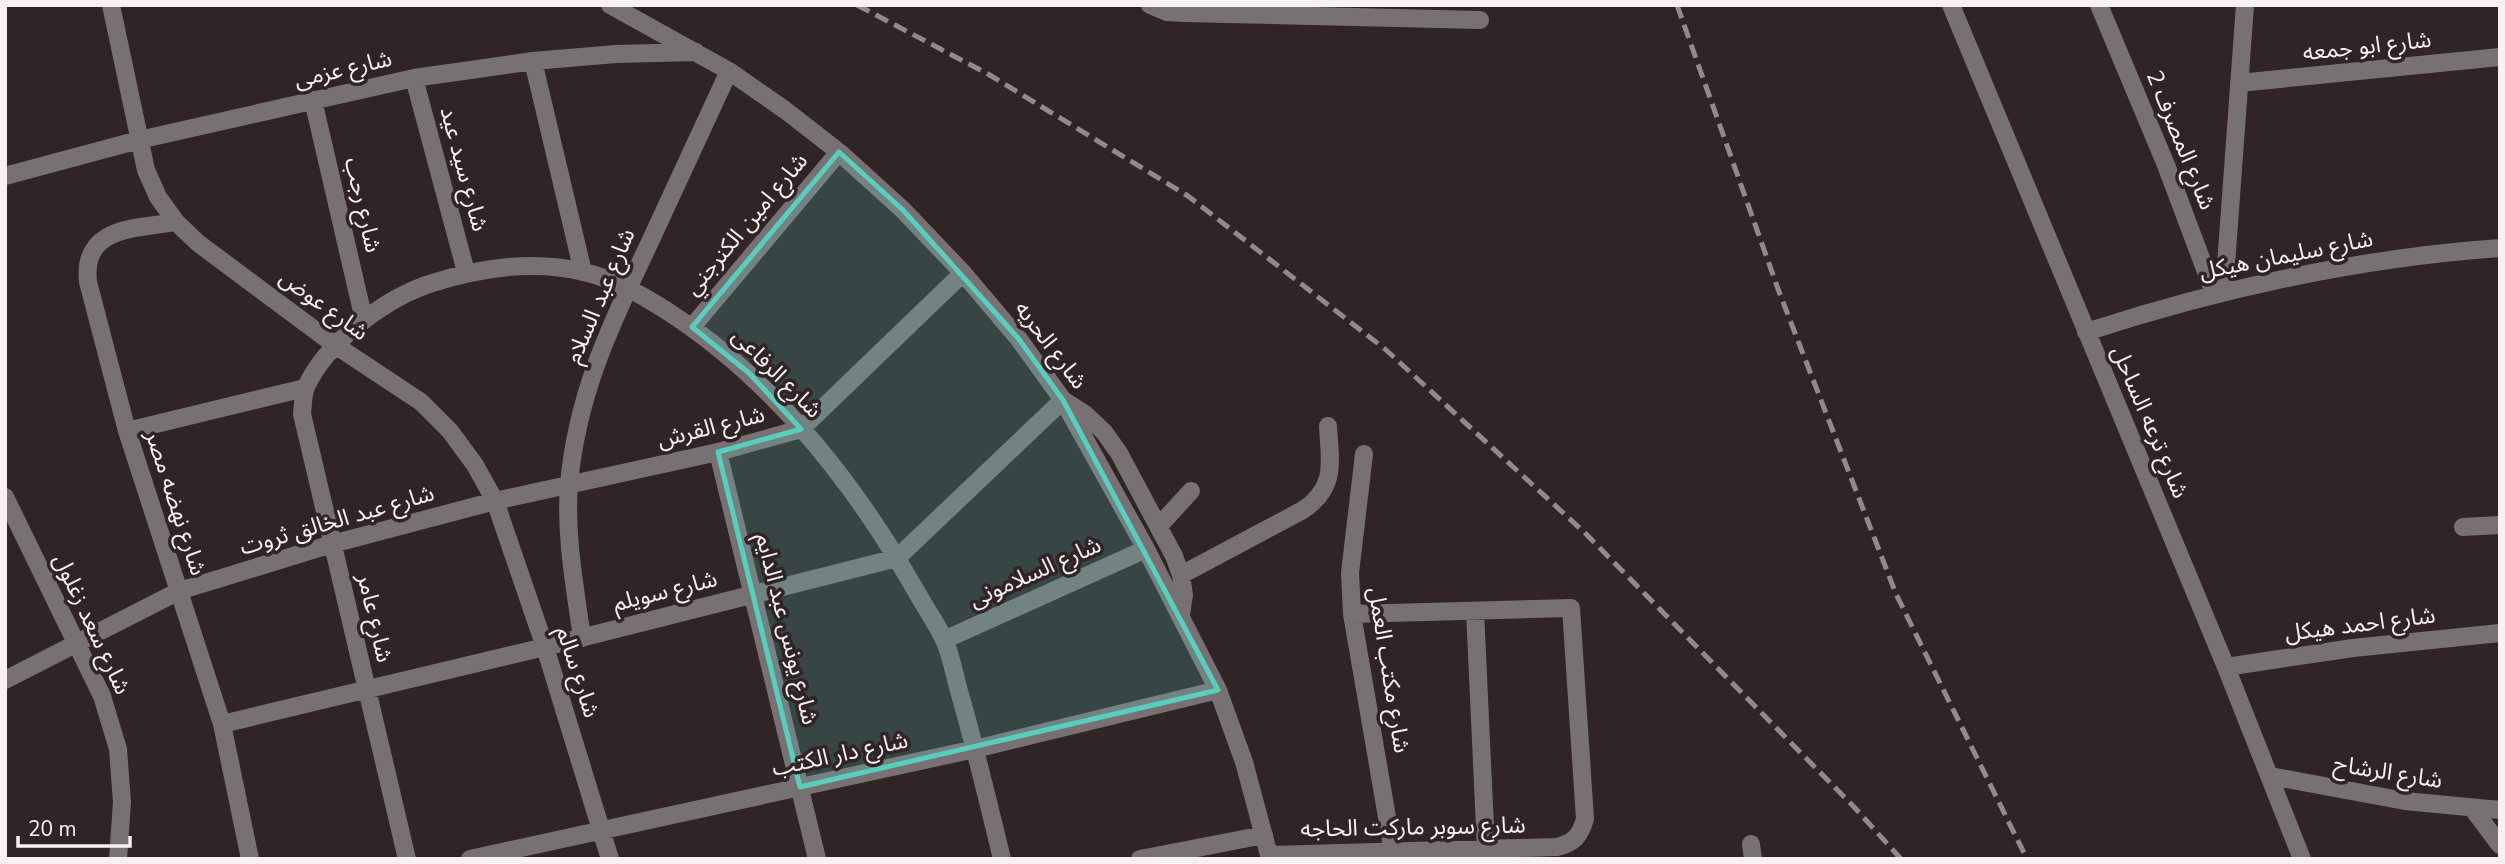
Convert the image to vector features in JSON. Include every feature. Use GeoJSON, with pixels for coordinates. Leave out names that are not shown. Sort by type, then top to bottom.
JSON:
{"type":"FeatureCollection","features":[{"type":"Feature","properties":{"kind":"street","name":"شارع عوض"},"geometry":{"type":"LineString","coordinates":[[111,5],[146,170],[158,197],[176,222],[198,243],[335,345],[421,402],[450,431],[475,465],[495,501]]}},
{"type":"Feature","properties":{"kind":"street","name":"شارع الحريه"},"geometry":{"type":"LineString","coordinates":[[610,5],[730,71],[839,152],[903,210],[963,273],[1017,338],[1063,400],[1146,549],[1218,690],[1244,762],[1270,857]]}},
{"type":"Feature","properties":{"kind":"street"},"geometry":{"type":"LineString","coordinates":[[1150,5],[1167,12],[1213,9],[1480,20]]}},
{"type":"Feature","properties":{"kind":"street","name":"شارع ترعه الساحل"},"geometry":{"type":"LineString","coordinates":[[1951,5],[2226,667],[2302,859]]}},
{"type":"Feature","properties":{"kind":"street","name":"شارع المصرف 2"},"geometry":{"type":"LineString","coordinates":[[2099,5],[2219,293]]}},
{"type":"Feature","properties":{"kind":"street"},"geometry":{"type":"LineString","coordinates":[[2219,293],[2245,5]]}},
{"type":"Feature","properties":{"kind":"street","name":"شارع عزمى"},"geometry":{"type":"LineString","coordinates":[[5,176],[139,141],[414,78],[533,61],[616,54],[699,52]]}},
{"type":"Feature","properties":{"kind":"street","name":"شارع ابو جمعه"},"geometry":{"type":"LineString","coordinates":[[2239,83],[2500,57]]}},
{"type":"Feature","properties":{"kind":"street"},"geometry":{"type":"LineString","coordinates":[[533,61],[583,272]]}},
{"type":"Feature","properties":{"kind":"street","name":"شارع عبد السلام"},"geometry":{"type":"LineString","coordinates":[[582,638],[568,528],[569,484],[576,436],[588,385],[605,336],[730,71]]}},
{"type":"Feature","properties":{"kind":"street","name":"شارع سيد عيد"},"geometry":{"type":"LineString","coordinates":[[414,78],[466,272]]}},
{"type":"Feature","properties":{"kind":"street","name":"شارع رجب"},"geometry":{"type":"LineString","coordinates":[[313,100],[364,320]]}},
{"type":"Feature","properties":{"kind":"street","name":"شارع امين الكنرجني"},"geometry":{"type":"LineString","coordinates":[[692,327],[839,152]]}},
{"type":"Feature","properties":{"kind":"street","name":"شارع نهضه مصر"},"geometry":{"type":"LineString","coordinates":[[176,222],[114,233],[100,240],[90,252],[86,267],[127,431],[222,724],[250,859]]}},
{"type":"Feature","properties":{"kind":"street","name":"شارع سليمان هيكل"},"geometry":{"type":"LineString","coordinates":[[2086,332],[2219,293],[2304,274],[2443,252],[2500,248]]}},
{"type":"Feature","properties":{"kind":"street","name":"شارع الرفاعى"},"geometry":{"type":"LineString","coordinates":[[305,388],[335,345],[364,320],[412,290],[466,272],[524,265],[583,272],[629,287],[692,327],[749,373],[801,429],[854,495],[897,558],[944,640],[1002,859]]}},
{"type":"Feature","properties":{"kind":"street","name":"شارع القرش"},"geometry":{"type":"LineString","coordinates":[[495,501],[718,452],[801,429],[963,273]]}},
{"type":"Feature","properties":{"kind":"street"},"geometry":{"type":"LineString","coordinates":[[127,431],[305,388]]}},
{"type":"Feature","properties":{"kind":"street","name":"شارع عامر"},"geometry":{"type":"LineString","coordinates":[[305,388],[302,414],[407,859]]}},
{"type":"Feature","properties":{"kind":"street"},"geometry":{"type":"LineString","coordinates":[[1063,400],[1085,414],[1104,432],[1119,453],[1174,556],[1184,595],[1181,615]]}},
{"type":"Feature","properties":{"kind":"street","name":"شارع سويلم"},"geometry":{"type":"LineString","coordinates":[[222,724],[582,638],[897,558],[1063,400]]}},
{"type":"Feature","properties":{"kind":"street"},"geometry":{"type":"LineString","coordinates":[[1181,575],[1319,499],[1328,483],[1328,426]]}},
{"type":"Feature","properties":{"kind":"street","name":"شارع يونس عبد الدايم"},"geometry":{"type":"LineString","coordinates":[[718,452],[817,859]]}},
{"type":"Feature","properties":{"kind":"street","name":"شارع مكتب العمل"},"geometry":{"type":"LineString","coordinates":[[1364,454],[1350,573],[1352,614],[1393,852]]}},
{"type":"Feature","properties":{"kind":"street"},"geometry":{"type":"LineString","coordinates":[[1158,526],[1191,491]]}},
{"type":"Feature","properties":{"kind":"street","name":"شارع سعد زغلول"},"geometry":{"type":"LineString","coordinates":[[5,497],[102,696],[118,749],[122,802],[118,859]]}},
{"type":"Feature","properties":{"kind":"street","name":"شارع عبد الخالق ثروت"},"geometry":{"type":"LineString","coordinates":[[5,680],[179,591],[332,544],[495,501]]}},
{"type":"Feature","properties":{"kind":"street","name":"شارع سالم"},"geometry":{"type":"LineString","coordinates":[[495,501],[545,647],[610,859]]}},
{"type":"Feature","properties":{"kind":"street"},"geometry":{"type":"LineString","coordinates":[[2463,527],[2500,525]]}},
{"type":"Feature","properties":{"kind":"street","name":"شارع السلامونى"},"geometry":{"type":"LineString","coordinates":[[944,640],[1146,549]]}},
{"type":"Feature","properties":{"kind":"street"},"geometry":{"type":"LineString","coordinates":[[1352,614],[1571,608],[1585,819],[1581,833],[1557,853]]}},
{"type":"Feature","properties":{"kind":"street"},"geometry":{"type":"LineString","coordinates":[[1475,611],[1486,849]]}},
{"type":"Feature","properties":{"kind":"street","name":"شارع احمد هيكل"},"geometry":{"type":"LineString","coordinates":[[2226,667],[2353,648],[2500,633]]}},
{"type":"Feature","properties":{"kind":"street","name":"شارع دار الكتب"},"geometry":{"type":"LineString","coordinates":[[470,859],[975,749],[1218,690]]}},
{"type":"Feature","properties":{"kind":"street","name":"شارع الرشاح"},"geometry":{"type":"LineString","coordinates":[[2270,776],[2337,790],[2473,809],[2500,810]]}},
{"type":"Feature","properties":{"kind":"street"},"geometry":{"type":"LineString","coordinates":[[2473,809],[2500,845]]}},
{"type":"Feature","properties":{"kind":"street"},"geometry":{"type":"LineString","coordinates":[[1140,859],[1264,835]]}},
{"type":"Feature","properties":{"kind":"street","name":"شارع سوبر ماركت الحاجه"},"geometry":{"type":"LineString","coordinates":[[1270,857],[1393,852],[1460,854],[1486,849],[1557,853]]}},
{"type":"Feature","properties":{"kind":"highlighted area"},"geometry":{"type":"Polygon","coordinates":[[[839,152],[903,210],[1018,338],[1063,400],[1218,690],[800,787],[718,452],[801,429],[749,373],[692,327],[839,152]]]}},
{"type":"Feature","properties":{"kind":"railway"},"geometry":{"type":"LineString","coordinates":[[857,5],[988,74],[1188,196],[1385,349],[1585,533],[1855,808],[1901,859]]}},
{"type":"Feature","properties":{"kind":"railway"},"geometry":{"type":"LineString","coordinates":[[1677,5],[1778,289],[1896,594],[2027,859]]}}]}
